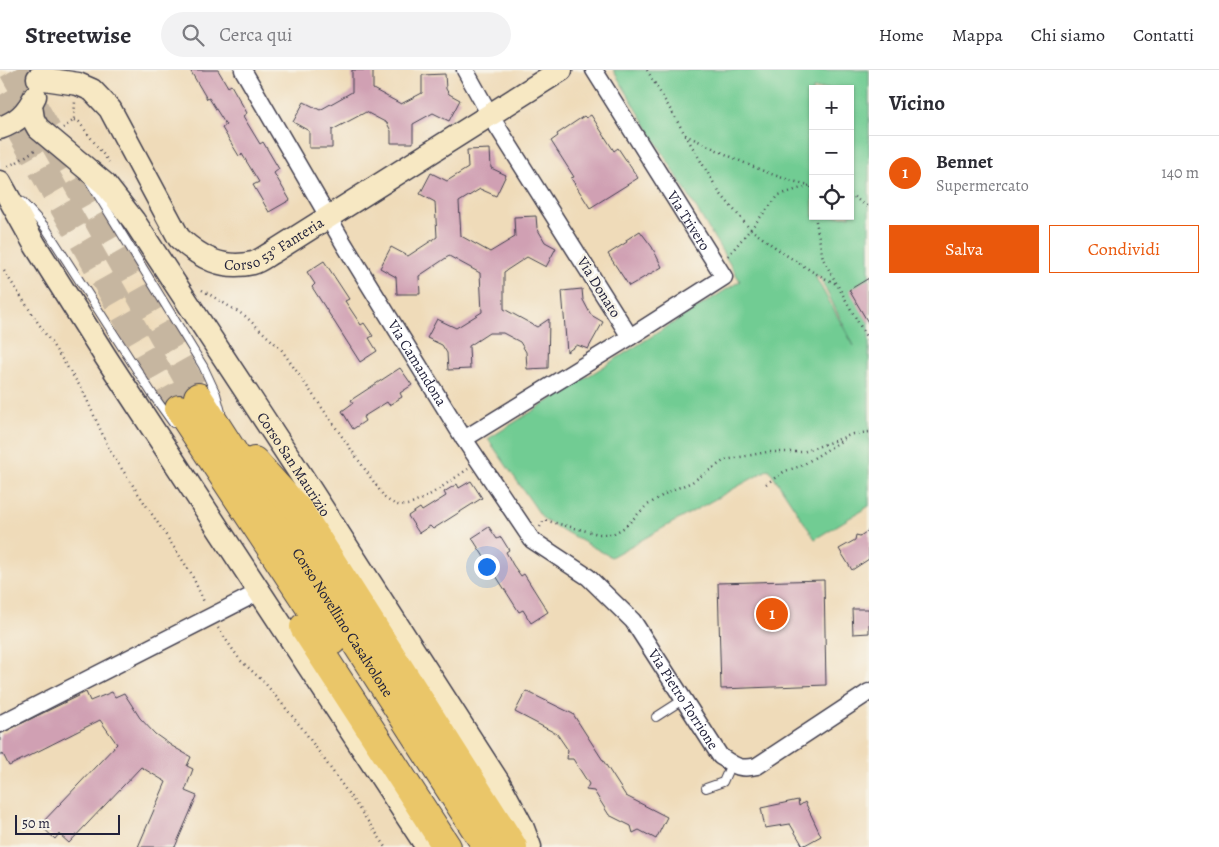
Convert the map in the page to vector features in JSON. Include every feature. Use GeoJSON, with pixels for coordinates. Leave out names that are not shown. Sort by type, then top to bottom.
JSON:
{"type":"FeatureCollection","features":[{"type":"Feature","properties":{"kind":"highway","name":"Corso Novellino Casalvolone"},"geometry":{"type":"LineString","coordinates":[[184,411],[230,446],[487,847]]}},
{"type":"Feature","properties":{"kind":"highway","name":"Corso Novellino Casalvolone"},"geometry":{"type":"LineString","coordinates":[[184,411],[468,847]]}},
{"type":"Feature","properties":{"kind":"highway"},"geometry":{"type":"LineString","coordinates":[[230,446],[258,463],[300,512],[514,847]]}},
{"type":"Feature","properties":{"kind":"highway"},"geometry":{"type":"LineString","coordinates":[[241,501],[276,584],[447,847]]}},
{"type":"Feature","properties":{"kind":"street","name":"Via Camandona"},"geometry":{"type":"LineString","coordinates":[[243,70],[328,218],[464,440],[532,540],[588,577],[634,621]]}},
{"type":"Feature","properties":{"kind":"street","name":"Via Donato"},"geometry":{"type":"LineString","coordinates":[[465,70],[490,115],[630,337]]}},
{"type":"Feature","properties":{"kind":"street","name":"Corso 53° Fanteria"},"geometry":{"type":"LineString","coordinates":[[37,74],[78,84],[92,90],[110,109],[179,238],[194,252],[212,261],[231,266],[254,263],[561,70]]}},
{"type":"Feature","properties":{"kind":"street","name":"Via Trivero"},"geometry":{"type":"LineString","coordinates":[[594,70],[724,277],[630,337]]}},
{"type":"Feature","properties":{"kind":"street"},"geometry":{"type":"LineString","coordinates":[[0,128],[11,124],[22,116],[30,106],[36,93],[37,74]]}},
{"type":"Feature","properties":{"kind":"street","name":"Corso San Maurizio"},"geometry":{"type":"LineString","coordinates":[[30,106],[33,119],[38,128],[105,184],[134,221],[296,467],[494,775],[522,826],[530,847]]}},
{"type":"Feature","properties":{"kind":"street"},"geometry":{"type":"LineString","coordinates":[[0,180],[35,245],[105,356],[427,847]]}},
{"type":"Feature","properties":{"kind":"street"},"geometry":{"type":"LineString","coordinates":[[464,440],[630,337]]}},
{"type":"Feature","properties":{"kind":"street"},"geometry":{"type":"LineString","coordinates":[[0,724],[260,592]]}},
{"type":"Feature","properties":{"kind":"street","name":"Via Pietro Torrione"},"geometry":{"type":"LineString","coordinates":[[634,621],[720,756],[736,767],[745,769],[757,766],[868,695]]}},
{"type":"Feature","properties":{"kind":"lane"},"geometry":{"type":"LineString","coordinates":[[76,160],[203,366],[216,394],[230,446]]}},
{"type":"Feature","properties":{"kind":"lane"},"geometry":{"type":"LineString","coordinates":[[0,180],[45,228],[153,395],[184,411]]}},
{"type":"Feature","properties":{"kind":"lane"},"geometry":{"type":"LineString","coordinates":[[206,467],[241,501]]}},
{"type":"Feature","properties":{"kind":"lane"},"geometry":{"type":"LineString","coordinates":[[656,717],[684,699]]}},
{"type":"Feature","properties":{"kind":"lane"},"geometry":{"type":"LineString","coordinates":[[706,788],[723,782],[731,764]]}},
{"type":"Feature","properties":{"kind":"path"},"geometry":{"type":"LineString","coordinates":[[647,70],[719,192],[750,229],[786,255],[836,284]]}},
{"type":"Feature","properties":{"kind":"path"},"geometry":{"type":"LineString","coordinates":[[74,120],[78,122],[114,168]]}},
{"type":"Feature","properties":{"kind":"path"},"geometry":{"type":"LineString","coordinates":[[684,134],[765,171],[809,184]]}},
{"type":"Feature","properties":{"kind":"path"},"geometry":{"type":"LineString","coordinates":[[716,264],[728,256],[779,195],[809,186]]}},
{"type":"Feature","properties":{"kind":"path"},"geometry":{"type":"LineString","coordinates":[[854,197],[866,206],[869,206]]}},
{"type":"Feature","properties":{"kind":"path"},"geometry":{"type":"LineString","coordinates":[[816,220],[823,259],[869,342]]}},
{"type":"Feature","properties":{"kind":"path"},"geometry":{"type":"LineString","coordinates":[[4,271],[83,391],[110,451],[191,573],[210,617],[240,660],[264,682],[302,728],[386,847]]}},
{"type":"Feature","properties":{"kind":"path"},"geometry":{"type":"LineString","coordinates":[[200,289],[245,316],[281,349],[385,498],[392,503],[406,506],[418,502],[479,462]]}},
{"type":"Feature","properties":{"kind":"path"},"geometry":{"type":"LineString","coordinates":[[532,540],[544,520],[598,534],[613,534],[625,527],[646,506],[668,492],[692,482],[725,460],[767,452],[803,452],[853,434],[869,432]]}},
{"type":"Feature","properties":{"kind":"path"},"geometry":{"type":"LineString","coordinates":[[766,484],[785,471],[801,466],[853,434]]}},
{"type":"Feature","properties":{"kind":"green space"},"geometry":{"type":"Polygon","coordinates":[[[613,70],[869,70],[869,506],[815,539],[769,469],[611,557],[544,520],[488,439],[740,281],[613,70]],[[815,276],[854,346],[819,276],[815,276]]]}},
{"type":"Feature","properties":{"kind":"building"},"geometry":{"type":"Polygon","coordinates":[[[190,70],[218,70],[228,87],[231,85],[247,113],[243,116],[260,144],[263,142],[279,169],[274,173],[290,200],[269,212],[253,185],[259,182],[242,154],[239,156],[222,128],[226,125],[209,98],[207,99],[190,70]]]}},
{"type":"Feature","properties":{"kind":"building"},"geometry":{"type":"Polygon","coordinates":[[[352,70],[373,70],[373,89],[401,104],[422,93],[422,75],[445,74],[446,89],[449,94],[460,100],[449,121],[433,113],[413,124],[413,143],[391,143],[391,131],[387,123],[366,112],[332,130],[332,148],[309,148],[309,131],[293,122],[304,102],[320,110],[352,92],[352,70]]]}},
{"type":"Feature","properties":{"kind":"building"},"geometry":{"type":"Polygon","coordinates":[[[591,115],[614,151],[618,148],[638,178],[590,208],[571,178],[574,177],[551,141],[558,136],[557,134],[584,116],[586,118],[591,115]]]}},
{"type":"Feature","properties":{"kind":"building"},"geometry":{"type":"Polygon","coordinates":[[[490,149],[491,168],[506,175],[496,196],[480,189],[459,202],[461,236],[490,252],[515,237],[514,217],[536,216],[537,228],[545,242],[556,248],[546,267],[527,257],[504,272],[504,309],[537,327],[549,319],[548,368],[527,369],[526,352],[520,342],[503,333],[489,333],[469,346],[470,369],[448,370],[447,353],[442,345],[427,338],[437,319],[456,328],[482,312],[480,273],[449,256],[419,276],[420,294],[397,294],[396,277],[380,268],[391,247],[408,256],[437,237],[435,202],[420,194],[431,173],[447,181],[468,168],[467,150],[490,149]]]}},
{"type":"Feature","properties":{"kind":"building"},"geometry":{"type":"Polygon","coordinates":[[[640,231],[652,247],[662,267],[629,286],[608,254],[640,231]]]}},
{"type":"Feature","properties":{"kind":"building"},"geometry":{"type":"Polygon","coordinates":[[[324,261],[349,299],[345,301],[361,325],[364,323],[373,336],[369,338],[377,351],[360,362],[312,287],[315,284],[307,272],[324,261]]]}},
{"type":"Feature","properties":{"kind":"building"},"geometry":{"type":"Polygon","coordinates":[[[869,278],[869,324],[849,290],[869,278]]]}},
{"type":"Feature","properties":{"kind":"building"},"geometry":{"type":"Polygon","coordinates":[[[582,289],[583,300],[591,315],[603,322],[588,349],[577,345],[567,352],[562,291],[582,289]]]}},
{"type":"Feature","properties":{"kind":"building"},"geometry":{"type":"Polygon","coordinates":[[[400,368],[412,385],[400,393],[402,397],[389,405],[387,402],[363,417],[365,421],[353,429],[342,411],[353,403],[351,400],[400,368]]]}},
{"type":"Feature","properties":{"kind":"building"},"geometry":{"type":"Polygon","coordinates":[[[471,481],[482,498],[433,529],[430,526],[419,533],[408,516],[420,508],[422,511],[446,496],[444,492],[457,484],[459,488],[471,481]]]}},
{"type":"Feature","properties":{"kind":"building"},"geometry":{"type":"Polygon","coordinates":[[[489,527],[497,539],[501,537],[509,550],[506,552],[513,565],[521,576],[524,574],[548,612],[531,623],[523,610],[519,612],[472,538],[489,527]]]}},
{"type":"Feature","properties":{"kind":"building"},"geometry":{"type":"Polygon","coordinates":[[[869,530],[869,559],[852,570],[839,549],[855,540],[856,535],[860,536],[869,530]]]}},
{"type":"Feature","properties":{"kind":"building"},"geometry":{"type":"Polygon","coordinates":[[[824,580],[826,685],[721,689],[718,583],[824,580]]]}},
{"type":"Feature","properties":{"kind":"building"},"geometry":{"type":"Polygon","coordinates":[[[852,609],[869,609],[869,633],[853,634],[852,609]]]}},
{"type":"Feature","properties":{"kind":"building"},"geometry":{"type":"Polygon","coordinates":[[[526,691],[573,714],[626,796],[667,817],[656,839],[639,830],[633,833],[631,826],[609,815],[594,791],[586,790],[589,784],[573,759],[567,759],[568,750],[557,734],[515,712],[526,691]]]}},
{"type":"Feature","properties":{"kind":"building"},"geometry":{"type":"Polygon","coordinates":[[[86,692],[90,701],[112,692],[115,697],[124,693],[140,718],[155,734],[191,757],[187,766],[193,769],[185,791],[197,796],[175,847],[138,847],[166,782],[141,767],[69,843],[59,834],[55,839],[40,825],[117,744],[100,720],[9,766],[3,754],[0,756],[0,734],[86,692]]]}},
{"type":"Feature","properties":{"kind":"building"},"geometry":{"type":"Polygon","coordinates":[[[798,800],[799,806],[805,802],[821,836],[803,846],[790,824],[765,828],[761,808],[798,800]]]}},
{"type":"Feature","properties":{"kind":"tunnel"},"geometry":{"type":"LineString","coordinates":[[13,70],[198,397]]}},
{"type":"Feature","properties":{"kind":"tunnel"},"geometry":{"type":"LineString","coordinates":[[0,95],[179,409]]}},
{"type":"Feature","properties":{"kind":"place","name":"Bennet"},"geometry":{"type":"Point","coordinates":[772,614]}}]}
